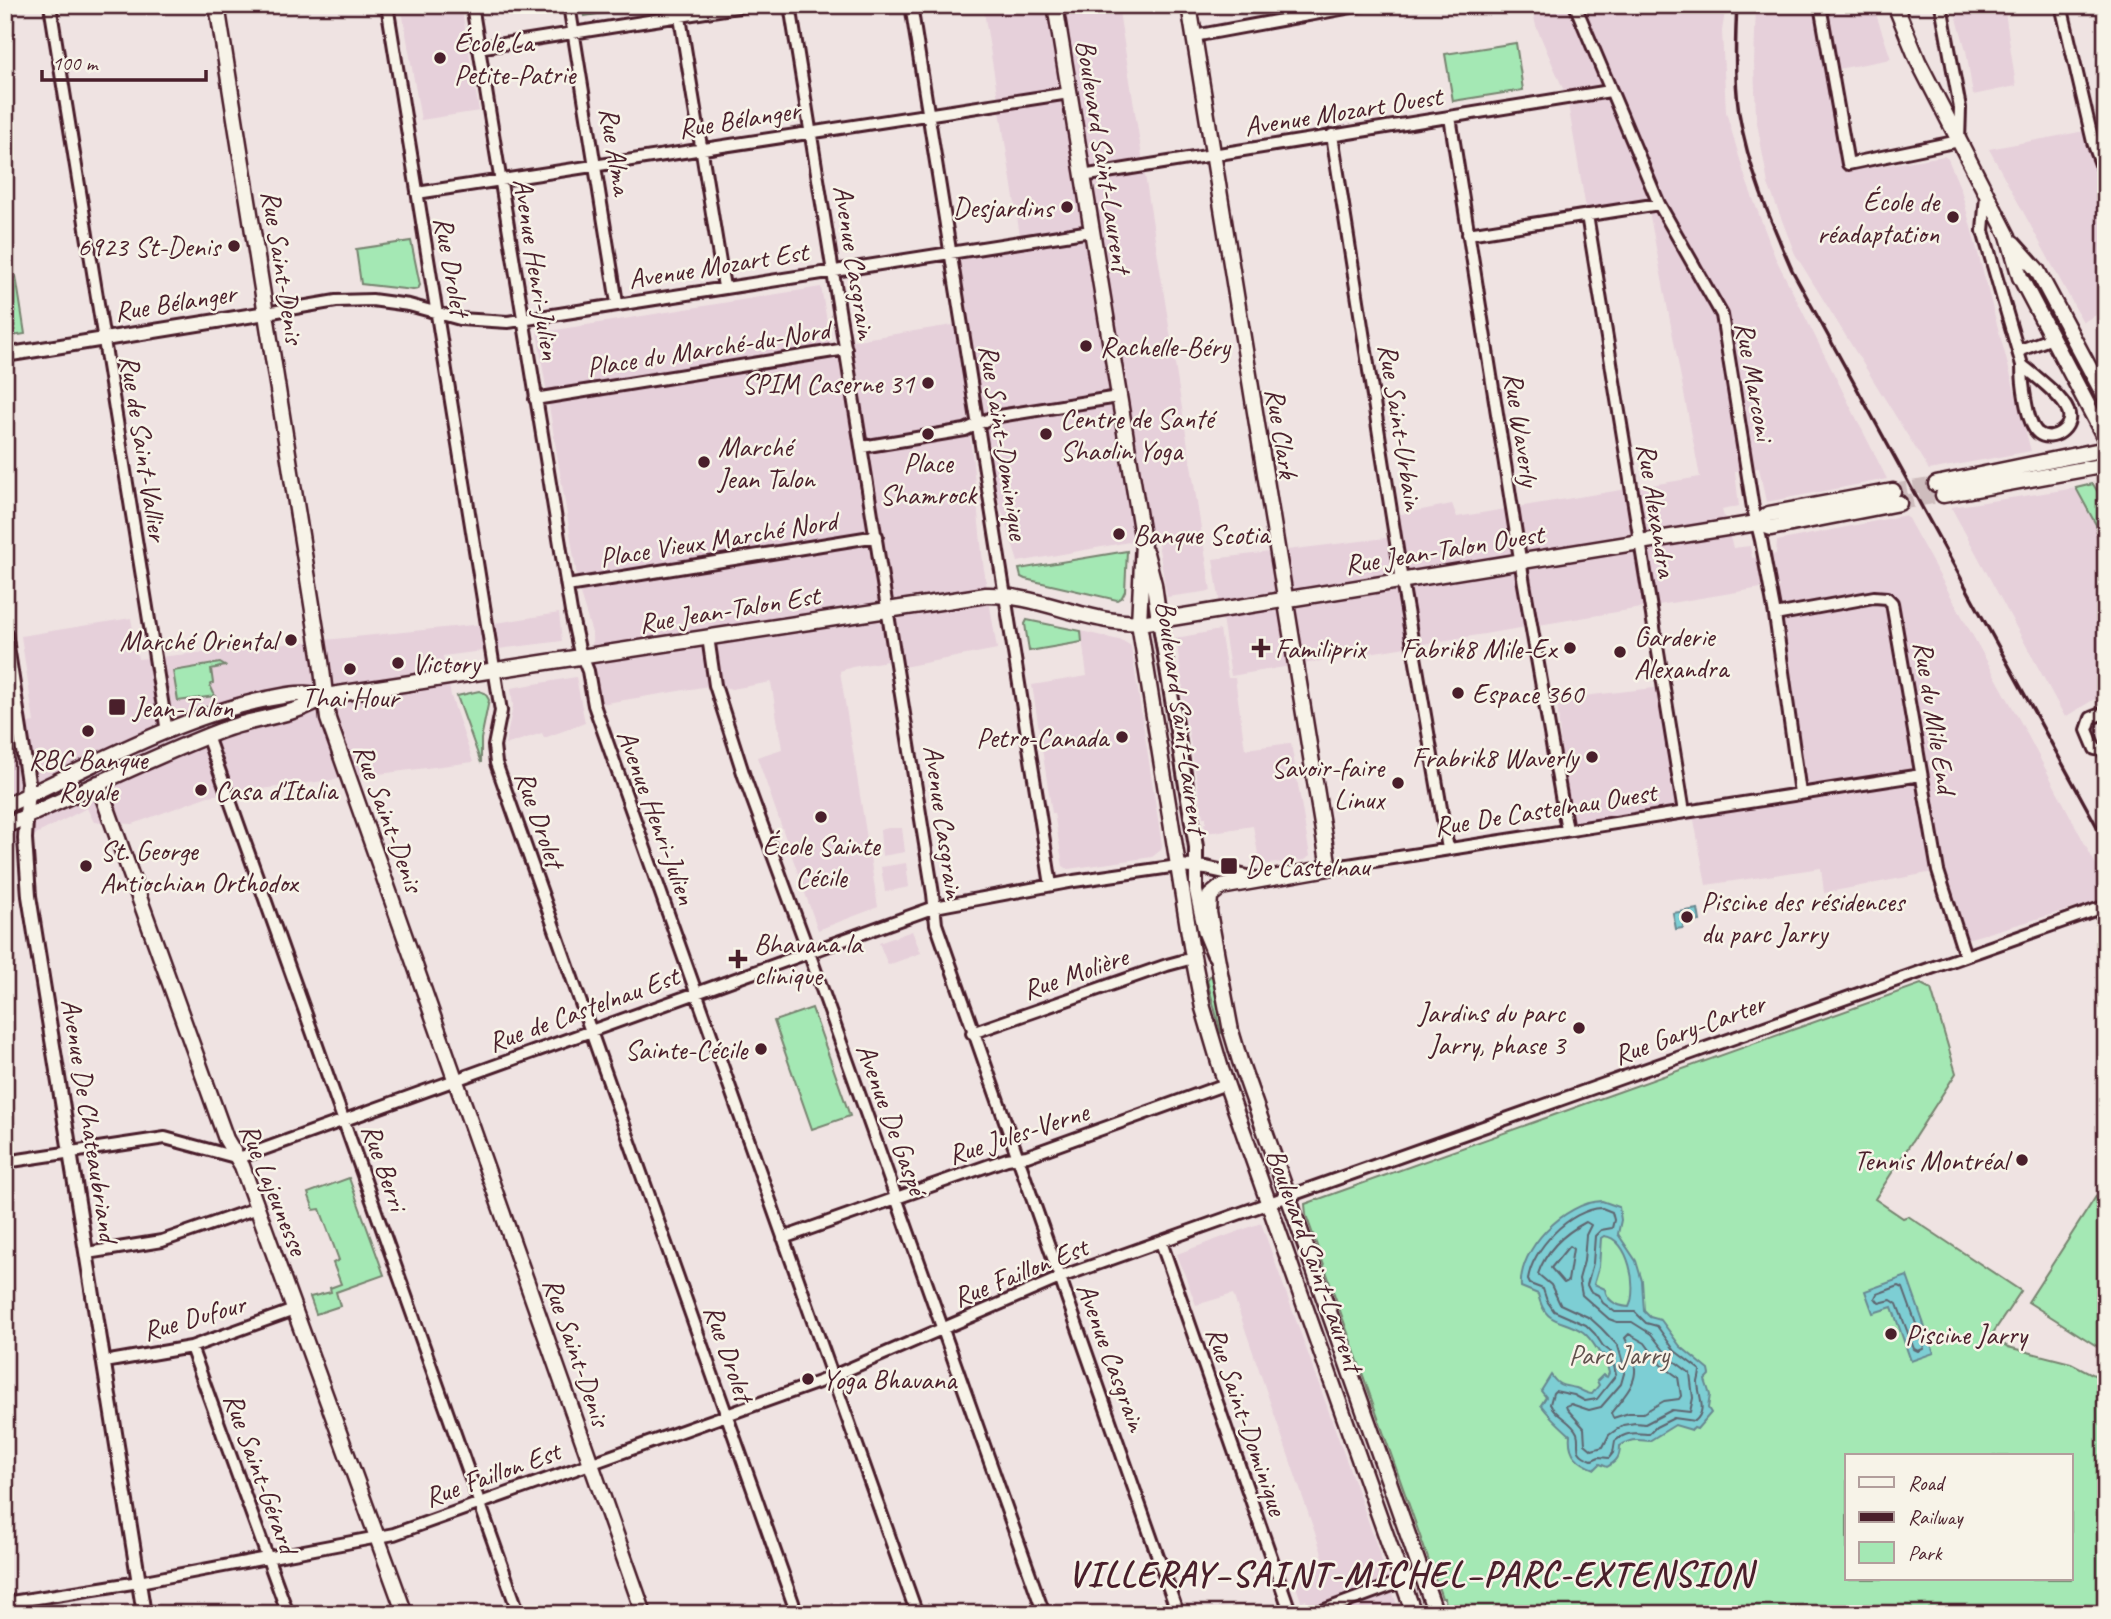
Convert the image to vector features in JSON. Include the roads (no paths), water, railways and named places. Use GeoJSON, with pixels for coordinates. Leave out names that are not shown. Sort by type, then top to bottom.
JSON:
{"type":"FeatureCollection","features":[{"type":"Feature","properties":{"kind":"main road","name":"Rue Saint-Denis"},"geometry":{"type":"LineString","coordinates":[[217,5],[328,719],[644,1614]]}},
{"type":"Feature","properties":{"kind":"main road","name":"Boulevard Saint-Laurent"},"geometry":{"type":"LineString","coordinates":[[1055,5],[1143,542],[1139,623],[1203,1008],[1226,1084],[1414,1614]]}},
{"type":"Feature","properties":{"kind":"main road","name":"Rue Clark"},"geometry":{"type":"LineString","coordinates":[[1189,5],[1329,869]]}},
{"type":"Feature","properties":{"kind":"main road"},"geometry":{"type":"LineString","coordinates":[[1895,5],[1918,61],[2008,236],[2020,277],[2106,440]]}},
{"type":"Feature","properties":{"kind":"main road"},"geometry":{"type":"LineString","coordinates":[[2008,236],[2037,270],[2106,399]]}},
{"type":"Feature","properties":{"kind":"main road"},"geometry":{"type":"LineString","coordinates":[[2106,449],[1939,489],[2106,465]]}},
{"type":"Feature","properties":{"kind":"main road","name":"Rue Jean-Talon Ouest"},"geometry":{"type":"LineString","coordinates":[[1139,623],[1757,523],[1771,528],[1896,497]]}},
{"type":"Feature","properties":{"kind":"main road"},"geometry":{"type":"LineString","coordinates":[[1143,542],[1154,584],[1159,620]]}},
{"type":"Feature","properties":{"kind":"main road","name":"Rue Jean-Talon Est"},"geometry":{"type":"LineString","coordinates":[[5,806],[167,732],[237,706],[309,692],[325,696],[986,595],[1006,596],[1123,622],[1139,623]]}},
{"type":"Feature","properties":{"kind":"main road","name":"Rue Jean-Talon Est"},"geometry":{"type":"LineString","coordinates":[[5,826],[206,736],[253,720],[310,706],[325,696]]}},
{"type":"Feature","properties":{"kind":"main road","name":"Rue Lajeunesse"},"geometry":{"type":"LineString","coordinates":[[98,783],[226,1139],[239,1158],[405,1614]]}},
{"type":"Feature","properties":{"kind":"main road","name":"Rue De Castelnau Ouest"},"geometry":{"type":"LineString","coordinates":[[1260,880],[1329,869]]}},
{"type":"Feature","properties":{"kind":"main road","name":"Boulevard Saint-Laurent"},"geometry":{"type":"LineString","coordinates":[[1260,880],[1224,886],[1210,895],[1209,912],[1231,1031],[1436,1614]]}},
{"type":"Feature","properties":{"kind":"street","name":"Rue de Saint-Vallier"},"geometry":{"type":"LineString","coordinates":[[50,5],[167,732]]}},
{"type":"Feature","properties":{"kind":"street","name":"Rue Drolet"},"geometry":{"type":"LineString","coordinates":[[387,5],[501,711],[494,746],[496,763],[797,1614]]}},
{"type":"Feature","properties":{"kind":"street","name":"Avenue Henri-Julien"},"geometry":{"type":"LineString","coordinates":[[471,5],[566,586],[596,714],[917,1614]]}},
{"type":"Feature","properties":{"kind":"street","name":"Rue Alma"},"geometry":{"type":"LineString","coordinates":[[569,5],[617,303]]}},
{"type":"Feature","properties":{"kind":"street"},"geometry":{"type":"LineString","coordinates":[[478,48],[679,11],[750,5]]}},
{"type":"Feature","properties":{"kind":"street","name":"Avenue Casgrain"},"geometry":{"type":"LineString","coordinates":[[790,5],[889,610],[936,924],[972,1033],[1178,1614]]}},
{"type":"Feature","properties":{"kind":"street","name":"Rue Saint-Dominique"},"geometry":{"type":"LineString","coordinates":[[911,5],[1051,885]]}},
{"type":"Feature","properties":{"kind":"street"},"geometry":{"type":"LineString","coordinates":[[1194,36],[1328,8],[1363,5]]}},
{"type":"Feature","properties":{"kind":"street","name":"Rue Marconi"},"geometry":{"type":"LineString","coordinates":[[1575,5],[1659,204],[1721,314],[1774,615],[1800,793]]}},
{"type":"Feature","properties":{"kind":"street"},"geometry":{"type":"LineString","coordinates":[[1820,5],[1848,164],[1959,141],[1960,108],[1941,5]]}},
{"type":"Feature","properties":{"kind":"street"},"geometry":{"type":"LineString","coordinates":[[2061,5],[2093,142],[2106,178]]}},
{"type":"Feature","properties":{"kind":"street"},"geometry":{"type":"LineString","coordinates":[[679,11],[724,287]]}},
{"type":"Feature","properties":{"kind":"street","name":"Avenue Mozart Ouest"},"geometry":{"type":"LineString","coordinates":[[1082,176],[1610,91]]}},
{"type":"Feature","properties":{"kind":"street","name":"Rue Bélanger"},"geometry":{"type":"LineString","coordinates":[[417,193],[1069,93]]}},
{"type":"Feature","properties":{"kind":"street","name":"Rue Waverly"},"geometry":{"type":"LineString","coordinates":[[1450,117],[1567,830]]}},
{"type":"Feature","properties":{"kind":"street","name":"Rue Saint-Urbain"},"geometry":{"type":"LineString","coordinates":[[1332,135],[1402,581],[1448,849]]}},
{"type":"Feature","properties":{"kind":"street"},"geometry":{"type":"LineString","coordinates":[[1986,195],[1983,231],[2022,365],[2022,383],[2032,425],[2038,433],[2045,436],[2059,434],[2068,424],[2069,412],[2056,396],[2022,365]]}},
{"type":"Feature","properties":{"kind":"street"},"geometry":{"type":"LineString","coordinates":[[1468,234],[1659,204]]}},
{"type":"Feature","properties":{"kind":"street","name":"Rue Alexandra"},"geometry":{"type":"LineString","coordinates":[[1587,215],[1684,812]]}},
{"type":"Feature","properties":{"kind":"street","name":"Avenue Mozart Est"},"geometry":{"type":"LineString","coordinates":[[436,313],[475,321],[522,320],[617,303],[1091,231]]}},
{"type":"Feature","properties":{"kind":"street","name":"Rue Bélanger"},"geometry":{"type":"LineString","coordinates":[[5,355],[358,299],[402,303],[436,313]]}},
{"type":"Feature","properties":{"kind":"street"},"geometry":{"type":"LineString","coordinates":[[2018,351],[2052,338]]}},
{"type":"Feature","properties":{"kind":"street","name":"Place du Marché-du-Nord"},"geometry":{"type":"LineString","coordinates":[[535,399],[846,349]]}},
{"type":"Feature","properties":{"kind":"street"},"geometry":{"type":"LineString","coordinates":[[862,446],[965,430],[993,417],[1118,397]]}},
{"type":"Feature","properties":{"kind":"street","name":"Place Vieux Marché Nord"},"geometry":{"type":"LineString","coordinates":[[566,586],[877,536]]}},
{"type":"Feature","properties":{"kind":"street","name":"Rue du Mile End"},"geometry":{"type":"LineString","coordinates":[[1774,615],[1874,597],[1887,598],[1892,603],[1941,884],[1965,956]]}},
{"type":"Feature","properties":{"kind":"street","name":"Boulevard Saint-Laurent"},"geometry":{"type":"LineString","coordinates":[[1159,620],[1196,847],[1196,887],[1205,933],[1218,962]]}},
{"type":"Feature","properties":{"kind":"street","name":"Avenue De Chateaubriand"},"geometry":{"type":"LineString","coordinates":[[5,633],[28,782],[25,839],[29,896],[144,1614]]}},
{"type":"Feature","properties":{"kind":"street","name":"Avenue De Gaspé"},"geometry":{"type":"LineString","coordinates":[[708,637],[713,678],[739,763],[1044,1614]]}},
{"type":"Feature","properties":{"kind":"street"},"geometry":{"type":"LineString","coordinates":[[2106,712],[2091,719],[2087,730],[2095,749],[2106,751]]}},
{"type":"Feature","properties":{"kind":"street","name":"Rue Berri"},"geometry":{"type":"LineString","coordinates":[[206,736],[519,1614]]}},
{"type":"Feature","properties":{"kind":"street","name":"Rue De Castelnau Ouest"},"geometry":{"type":"LineString","coordinates":[[1329,869],[1921,775]]}},
{"type":"Feature","properties":{"kind":"street","name":"Rue De Castelnau Ouest"},"geometry":{"type":"LineString","coordinates":[[1178,866],[1195,866],[1260,880]]}},
{"type":"Feature","properties":{"kind":"street","name":"Rue de Castelnau Est"},"geometry":{"type":"LineString","coordinates":[[239,1158],[935,907],[1051,885],[1178,866]]}},
{"type":"Feature","properties":{"kind":"street","name":"Rue Gary-Carter"},"geometry":{"type":"LineString","coordinates":[[1288,1196],[2106,906]]}},
{"type":"Feature","properties":{"kind":"street","name":"Rue Molière"},"geometry":{"type":"LineString","coordinates":[[972,1033],[1193,958]]}},
{"type":"Feature","properties":{"kind":"street","name":"Rue Jules-Verne"},"geometry":{"type":"LineString","coordinates":[[783,1238],[1007,1159],[1027,1156],[1226,1084]]}},
{"type":"Feature","properties":{"kind":"street"},"geometry":{"type":"LineString","coordinates":[[5,1162],[165,1138],[239,1158]]}},
{"type":"Feature","properties":{"kind":"street","name":"Rue Faillon Est"},"geometry":{"type":"LineString","coordinates":[[5,1603],[139,1583],[377,1538],[833,1376],[1059,1278],[1288,1196]]}},
{"type":"Feature","properties":{"kind":"street"},"geometry":{"type":"LineString","coordinates":[[87,1254],[162,1241],[257,1208]]}},
{"type":"Feature","properties":{"kind":"street","name":"Rue Saint-Dominique"},"geometry":{"type":"LineString","coordinates":[[1161,1242],[1291,1614]]}},
{"type":"Feature","properties":{"kind":"street","name":"Rue Dufour"},"geometry":{"type":"LineString","coordinates":[[104,1362],[191,1347],[294,1310]]}},
{"type":"Feature","properties":{"kind":"street","name":"Rue Saint-Gérard"},"geometry":{"type":"LineString","coordinates":[[191,1347],[288,1614]]}},
{"type":"Feature","properties":{"kind":"street"},"geometry":{"type":"LineString","coordinates":[[1314,1614],[1422,1574]]}},
{"type":"Feature","properties":{"kind":"water","name":"Piscine des résidences du parc Jarry"},"geometry":{"type":"Polygon","coordinates":[[[1698,909],[1700,921],[1683,924],[1683,928],[1676,929],[1673,913],[1698,909]]]}},
{"type":"Feature","properties":{"kind":"water"},"geometry":{"type":"Polygon","coordinates":[[[1602,1201],[1619,1207],[1621,1220],[1618,1234],[1636,1261],[1642,1281],[1644,1311],[1650,1317],[1661,1320],[1680,1346],[1709,1370],[1710,1375],[1705,1380],[1710,1395],[1708,1408],[1711,1413],[1697,1429],[1675,1425],[1649,1441],[1628,1442],[1620,1446],[1619,1456],[1613,1463],[1607,1467],[1600,1464],[1595,1469],[1575,1457],[1570,1435],[1541,1405],[1546,1397],[1541,1391],[1551,1375],[1562,1385],[1592,1394],[1599,1385],[1597,1381],[1603,1375],[1607,1377],[1609,1373],[1604,1354],[1601,1355],[1583,1332],[1550,1316],[1541,1304],[1538,1294],[1521,1287],[1527,1258],[1546,1230],[1573,1210],[1588,1203],[1602,1201]],[[1604,1236],[1601,1238],[1599,1267],[1594,1284],[1605,1289],[1613,1302],[1629,1307],[1632,1299],[1632,1277],[1625,1254],[1613,1239],[1604,1236]]]}},
{"type":"Feature","properties":{"kind":"water","name":"Piscine Jarry"},"geometry":{"type":"Polygon","coordinates":[[[1907,1276],[1934,1353],[1911,1361],[1892,1307],[1873,1313],[1865,1291],[1907,1276]]]}},
{"type":"Feature","properties":{"kind":"tunnel"},"geometry":{"type":"LineString","coordinates":[[1893,491],[1936,484]]}},
{"type":"Feature","properties":{"kind":"tunnel"},"geometry":{"type":"LineString","coordinates":[[1899,503],[1943,495]]}},
{"type":"Feature","properties":{"kind":"railway"},"geometry":{"type":"LineString","coordinates":[[1737,5],[1736,72],[1743,133],[1761,193],[1792,270],[2106,843]]}},
{"type":"Feature","properties":{"kind":"place","name":"École La Petite-Patrie"},"geometry":{"type":"Point","coordinates":[440,58]}},
{"type":"Feature","properties":{"kind":"place","name":"Desjardins"},"geometry":{"type":"Point","coordinates":[1067,207]}},
{"type":"Feature","properties":{"kind":"place","name":"École de réadaptation"},"geometry":{"type":"Point","coordinates":[1953,217]}},
{"type":"Feature","properties":{"kind":"place","name":"6923 St-Denis"},"geometry":{"type":"Point","coordinates":[234,246]}},
{"type":"Feature","properties":{"kind":"place","name":"Rachelle-Béry"},"geometry":{"type":"Point","coordinates":[1086,346]}},
{"type":"Feature","properties":{"kind":"place","name":"SPIM Caserne 31"},"geometry":{"type":"Point","coordinates":[928,383]}},
{"type":"Feature","properties":{"kind":"place","name":"Place Shamrock"},"geometry":{"type":"Point","coordinates":[928,434]}},
{"type":"Feature","properties":{"kind":"place","name":"Centre de Santé Shaolin Yoga"},"geometry":{"type":"Point","coordinates":[1046,434]}},
{"type":"Feature","properties":{"kind":"place","name":"Marché Jean Talon"},"geometry":{"type":"Point","coordinates":[704,462]}},
{"type":"Feature","properties":{"kind":"place","name":"Banque Scotia"},"geometry":{"type":"Point","coordinates":[1119,534]}},
{"type":"Feature","properties":{"kind":"place","name":"Marché Oriental"},"geometry":{"type":"Point","coordinates":[291,640]}},
{"type":"Feature","properties":{"kind":"place","name":"Familiprix"},"geometry":{"type":"Point","coordinates":[1261,648]}},
{"type":"Feature","properties":{"kind":"place","name":"Fabrik8 Mile-Ex"},"geometry":{"type":"Point","coordinates":[1570,648]}},
{"type":"Feature","properties":{"kind":"place","name":"Garderie Alexandra"},"geometry":{"type":"Point","coordinates":[1620,652]}},
{"type":"Feature","properties":{"kind":"place","name":"Victory"},"geometry":{"type":"Point","coordinates":[398,663]}},
{"type":"Feature","properties":{"kind":"place","name":"Thai Hour"},"geometry":{"type":"Point","coordinates":[350,669]}},
{"type":"Feature","properties":{"kind":"place","name":"Espace 360"},"geometry":{"type":"Point","coordinates":[1458,693]}},
{"type":"Feature","properties":{"kind":"place","name":"Jean-Talon"},"geometry":{"type":"Point","coordinates":[117,707]}},
{"type":"Feature","properties":{"kind":"place","name":"RBC Banque Royale"},"geometry":{"type":"Point","coordinates":[88,731]}},
{"type":"Feature","properties":{"kind":"place","name":"Petro-Canada"},"geometry":{"type":"Point","coordinates":[1122,737]}},
{"type":"Feature","properties":{"kind":"place","name":"Frabrik8 Waverly"},"geometry":{"type":"Point","coordinates":[1592,757]}},
{"type":"Feature","properties":{"kind":"place","name":"Savoir-faire Linux"},"geometry":{"type":"Point","coordinates":[1398,783]}},
{"type":"Feature","properties":{"kind":"place","name":"Casa d'Italia"},"geometry":{"type":"Point","coordinates":[201,790]}},
{"type":"Feature","properties":{"kind":"place","name":"École Sainte Cécile"},"geometry":{"type":"Point","coordinates":[821,817]}},
{"type":"Feature","properties":{"kind":"place","name":"St. George Antiochian Orthodox"},"geometry":{"type":"Point","coordinates":[86,866]}},
{"type":"Feature","properties":{"kind":"place","name":"De Castelnau"},"geometry":{"type":"Point","coordinates":[1229,866]}},
{"type":"Feature","properties":{"kind":"place","name":"Piscine des résidences du parc Jarry"},"geometry":{"type":"Point","coordinates":[1687,917]}},
{"type":"Feature","properties":{"kind":"place","name":"Bhavana la clinique"},"geometry":{"type":"Point","coordinates":[738,959]}},
{"type":"Feature","properties":{"kind":"place","name":"Jardins du parc Jarry, phase 3"},"geometry":{"type":"Point","coordinates":[1579,1028]}},
{"type":"Feature","properties":{"kind":"place","name":"Sainte-Cécile"},"geometry":{"type":"Point","coordinates":[761,1049]}},
{"type":"Feature","properties":{"kind":"place","name":"Tennis Montréal"},"geometry":{"type":"Point","coordinates":[2022,1160]}},
{"type":"Feature","properties":{"kind":"place","name":"Piscine Jarry"},"geometry":{"type":"Point","coordinates":[1891,1334]}},
{"type":"Feature","properties":{"kind":"place","name":"Yoga Bhavana"},"geometry":{"type":"Point","coordinates":[808,1379]}},
{"type":"Feature","properties":{"kind":"district","name":"VILLERAY–SAINT-MICHEL–PARC-EXTENSION"},"geometry":{"type":"Point","coordinates":[1411,1574]}},
{"type":"Feature","properties":{"kind":"park label","name":"Parc Jarry"},"geometry":{"type":"Point","coordinates":[1619,1354]}}]}
